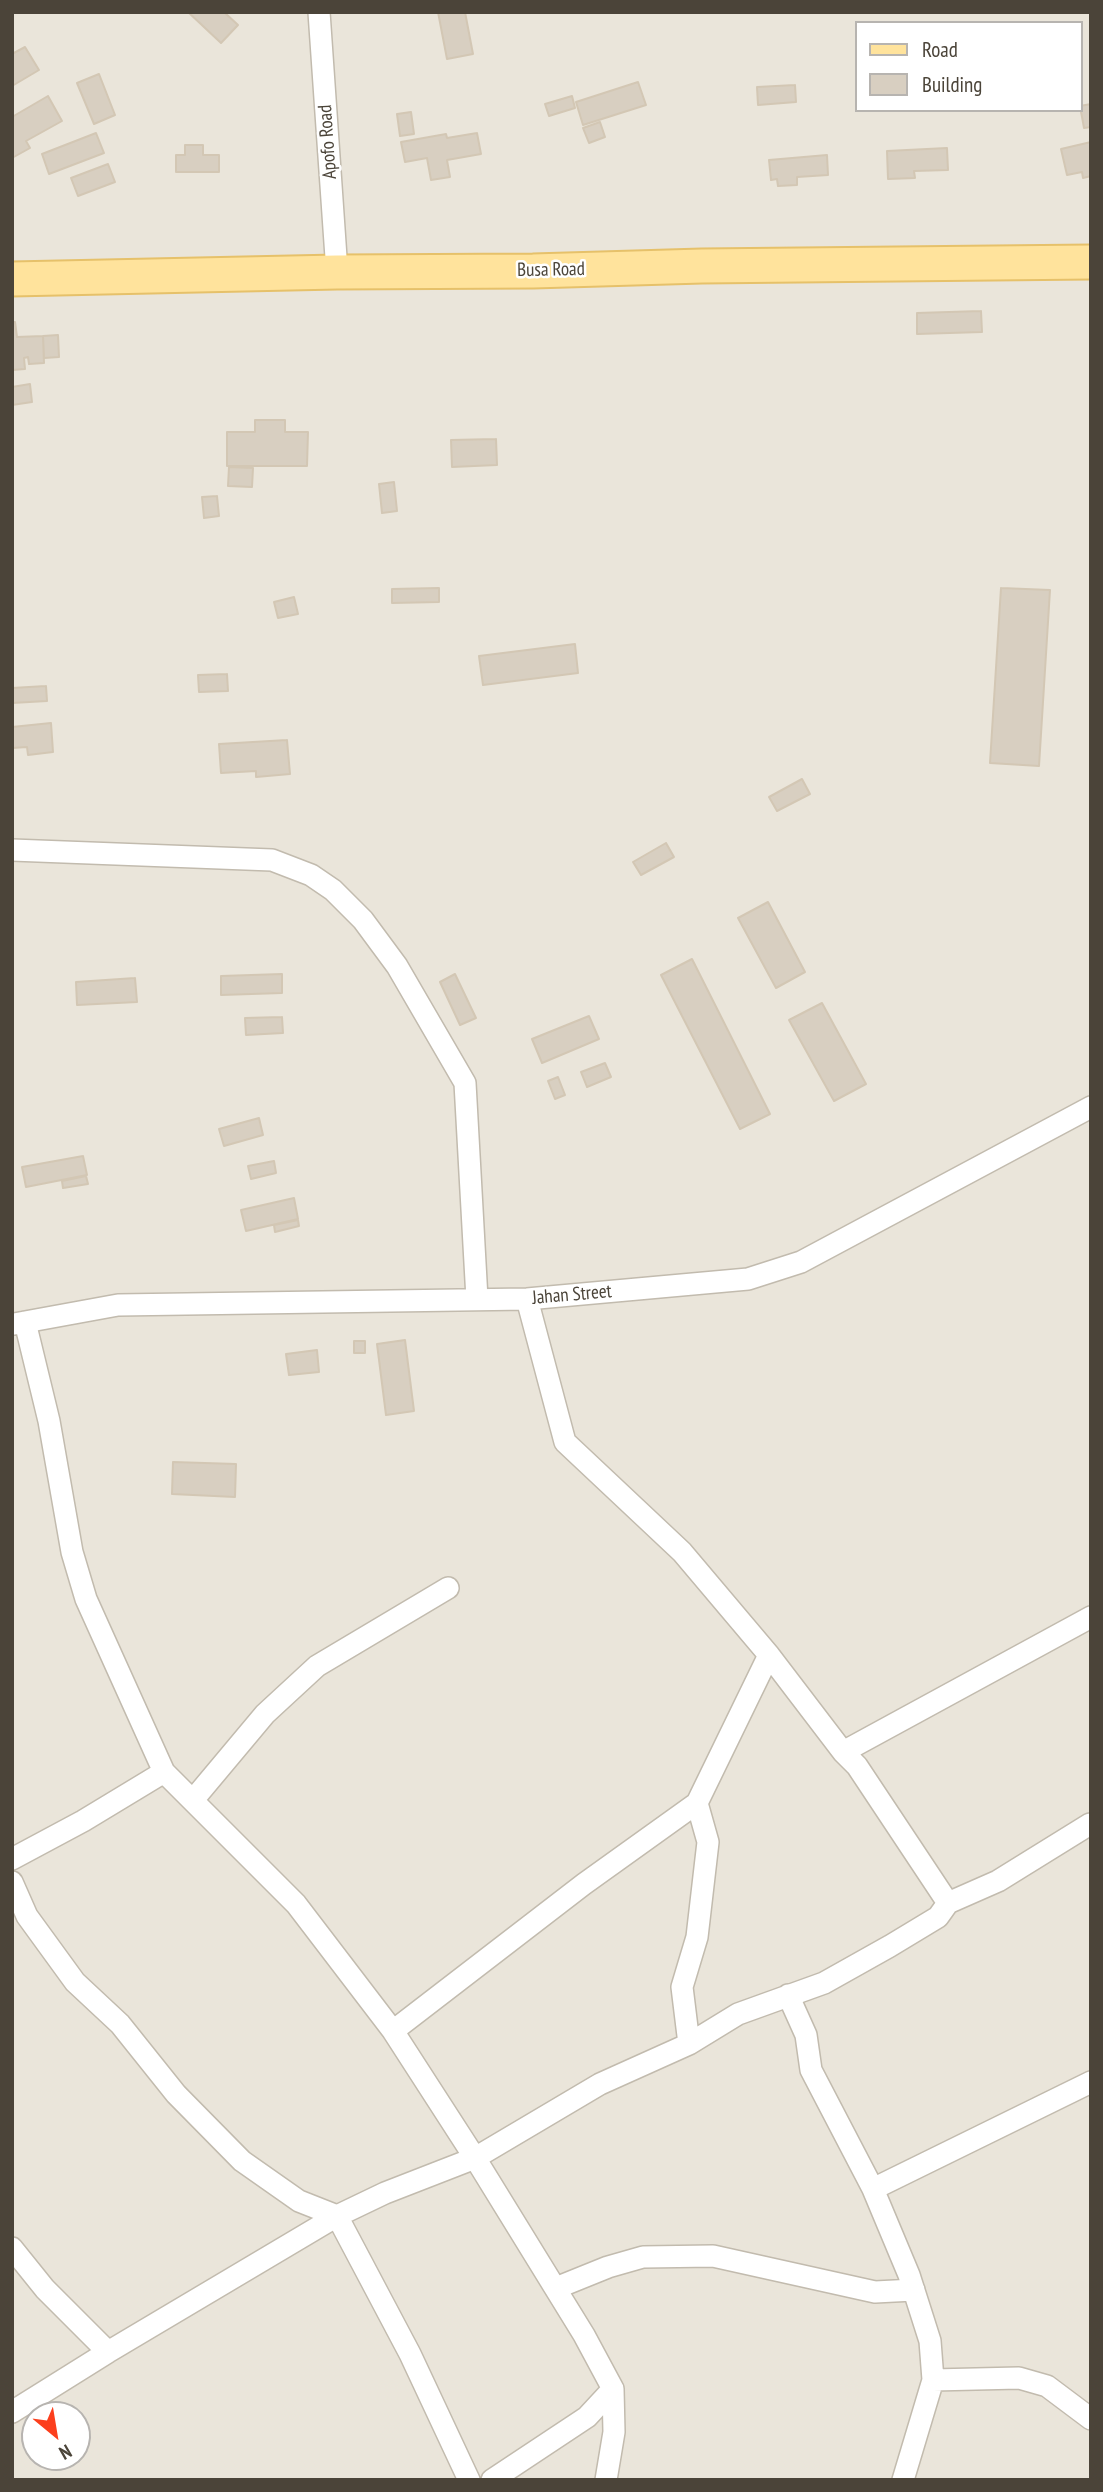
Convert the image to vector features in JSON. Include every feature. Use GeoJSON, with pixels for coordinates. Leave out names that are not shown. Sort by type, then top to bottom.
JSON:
{"type":"FeatureCollection","features":[{"type":"Feature","properties":{"kind":"main road","name":"Busa Road"},"geometry":{"type":"LineString","coordinates":[[12,279],[702,266],[1091,262]]}},
{"type":"Feature","properties":{"kind":"street","name":"Apofo Road"},"geometry":{"type":"LineString","coordinates":[[319,12],[337,272]]}},
{"type":"Feature","properties":{"kind":"street"},"geometry":{"type":"LineString","coordinates":[[12,850],[272,860],[311,875],[333,890],[363,920],[397,966],[465,1083],[477,1298]]}},
{"type":"Feature","properties":{"kind":"street","name":"Jahan Street"},"geometry":{"type":"LineString","coordinates":[[19,1323],[118,1305],[477,1298],[527,1300],[748,1279],[801,1262],[1091,1107]]}},
{"type":"Feature","properties":{"kind":"street"},"geometry":{"type":"LineString","coordinates":[[527,1300],[565,1442],[682,1552],[769,1655],[843,1752],[857,1766],[948,1903]]}},
{"type":"Feature","properties":{"kind":"street"},"geometry":{"type":"LineString","coordinates":[[19,1323],[49,1421],[72,1552],[86,1599],[163,1772],[296,1904],[393,2031],[475,2158],[556,2288],[613,2389],[614,2432],[606,2480]]}},
{"type":"Feature","properties":{"kind":"street"},"geometry":{"type":"LineString","coordinates":[[193,1800],[265,1714],[317,1666],[448,1588]]}},
{"type":"Feature","properties":{"kind":"street"},"geometry":{"type":"LineString","coordinates":[[843,1752],[1091,1617]]}},
{"type":"Feature","properties":{"kind":"street"},"geometry":{"type":"LineString","coordinates":[[393,2031],[584,1884],[697,1802],[769,1655]]}},
{"type":"Feature","properties":{"kind":"street"},"geometry":{"type":"LineString","coordinates":[[12,1859],[163,1772]]}},
{"type":"Feature","properties":{"kind":"street"},"geometry":{"type":"LineString","coordinates":[[689,2045],[682,1987],[697,1937],[708,1842],[697,1802]]}},
{"type":"Feature","properties":{"kind":"street"},"geometry":{"type":"LineString","coordinates":[[12,2412],[337,2216],[384,2193],[475,2158],[600,2084],[689,2045],[737,2014],[824,1983],[938,1917],[948,1903],[998,1881],[1090,1824]]}},
{"type":"Feature","properties":{"kind":"street"},"geometry":{"type":"LineString","coordinates":[[14,1891],[27,1916],[75,1982],[120,2024],[176,2094],[242,2161],[299,2201],[337,2216],[410,2354],[469,2480]]}},
{"type":"Feature","properties":{"kind":"street"},"geometry":{"type":"LineString","coordinates":[[788,1995],[806,2035],[811,2070],[873,2189],[914,2290],[930,2341],[933,2380],[904,2480]]}},
{"type":"Feature","properties":{"kind":"street"},"geometry":{"type":"LineString","coordinates":[[873,2189],[1091,2082]]}},
{"type":"Feature","properties":{"kind":"street"},"geometry":{"type":"LineString","coordinates":[[12,2248],[45,2289],[108,2352]]}},
{"type":"Feature","properties":{"kind":"street"},"geometry":{"type":"LineString","coordinates":[[556,2288],[608,2267],[643,2257],[713,2256],[875,2292],[914,2290]]}},
{"type":"Feature","properties":{"kind":"street"},"geometry":{"type":"LineString","coordinates":[[933,2380],[1019,2378],[1047,2386],[1091,2419]]}},
{"type":"Feature","properties":{"kind":"street"},"geometry":{"type":"LineString","coordinates":[[492,2480],[587,2417],[613,2389]]}},
{"type":"Feature","properties":{"kind":"shaded area"},"geometry":{"type":"Polygon","coordinates":[[[12,12],[1091,12],[1091,2480],[12,2480],[12,12]]]}},
{"type":"Feature","properties":{"kind":"building"},"geometry":{"type":"Polygon","coordinates":[[[188,12],[224,12],[238,25],[221,43],[188,12]]]}},
{"type":"Feature","properties":{"kind":"building"},"geometry":{"type":"Polygon","coordinates":[[[438,12],[465,12],[473,54],[447,59],[438,12]]]}},
{"type":"Feature","properties":{"kind":"building"},"geometry":{"type":"Polygon","coordinates":[[[25,47],[39,70],[12,86],[12,54],[25,47]]]}},
{"type":"Feature","properties":{"kind":"building"},"geometry":{"type":"Polygon","coordinates":[[[99,74],[115,115],[94,124],[77,83],[99,74]]]}},
{"type":"Feature","properties":{"kind":"building"},"geometry":{"type":"Polygon","coordinates":[[[638,82],[646,105],[583,125],[576,102],[638,82]]]}},
{"type":"Feature","properties":{"kind":"building"},"geometry":{"type":"Polygon","coordinates":[[[795,85],[796,102],[758,105],[757,87],[795,85]]]}},
{"type":"Feature","properties":{"kind":"building"},"geometry":{"type":"Polygon","coordinates":[[[48,96],[62,121],[26,141],[30,148],[12,158],[12,117],[48,96]]]}},
{"type":"Feature","properties":{"kind":"building"},"geometry":{"type":"Polygon","coordinates":[[[572,96],[575,108],[549,116],[545,104],[572,96]]]}},
{"type":"Feature","properties":{"kind":"building"},"geometry":{"type":"Polygon","coordinates":[[[1091,104],[1091,127],[1084,128],[1082,106],[1091,104]]]}},
{"type":"Feature","properties":{"kind":"building"},"geometry":{"type":"Polygon","coordinates":[[[411,112],[414,134],[400,136],[397,114],[411,112]]]}},
{"type":"Feature","properties":{"kind":"building"},"geometry":{"type":"Polygon","coordinates":[[[600,122],[605,137],[589,143],[583,128],[600,122]]]}},
{"type":"Feature","properties":{"kind":"building"},"geometry":{"type":"Polygon","coordinates":[[[96,133],[104,153],[49,174],[42,154],[96,133]]]}},
{"type":"Feature","properties":{"kind":"building"},"geometry":{"type":"Polygon","coordinates":[[[477,133],[481,154],[447,160],[450,177],[431,180],[427,158],[405,162],[401,142],[446,134],[447,138],[477,133]]]}},
{"type":"Feature","properties":{"kind":"building"},"geometry":{"type":"Polygon","coordinates":[[[1091,142],[1091,176],[1083,178],[1082,172],[1067,175],[1061,149],[1091,142]]]}},
{"type":"Feature","properties":{"kind":"building"},"geometry":{"type":"Polygon","coordinates":[[[185,145],[203,145],[203,155],[219,155],[219,172],[176,172],[176,155],[185,155],[185,145]]]}},
{"type":"Feature","properties":{"kind":"building"},"geometry":{"type":"Polygon","coordinates":[[[947,148],[948,170],[914,171],[915,178],[888,179],[887,151],[947,148]]]}},
{"type":"Feature","properties":{"kind":"building"},"geometry":{"type":"Polygon","coordinates":[[[827,155],[828,175],[797,177],[797,185],[778,186],[777,179],[771,180],[769,160],[827,155]]]}},
{"type":"Feature","properties":{"kind":"building"},"geometry":{"type":"Polygon","coordinates":[[[108,164],[115,182],[78,196],[71,178],[108,164]]]}},
{"type":"Feature","properties":{"kind":"building"},"geometry":{"type":"Polygon","coordinates":[[[981,311],[982,332],[917,334],[917,313],[981,311]]]}},
{"type":"Feature","properties":{"kind":"building"},"geometry":{"type":"Polygon","coordinates":[[[12,322],[15,322],[17,337],[43,336],[44,363],[29,364],[28,357],[24,358],[25,369],[12,370],[12,322]]]}},
{"type":"Feature","properties":{"kind":"building"},"geometry":{"type":"Polygon","coordinates":[[[58,335],[59,357],[44,358],[43,336],[58,335]]]}},
{"type":"Feature","properties":{"kind":"building"},"geometry":{"type":"Polygon","coordinates":[[[30,384],[32,402],[12,405],[12,387],[30,384]]]}},
{"type":"Feature","properties":{"kind":"building"},"geometry":{"type":"Polygon","coordinates":[[[255,420],[285,420],[285,432],[308,432],[307,466],[227,466],[227,432],[255,432],[255,420]]]}},
{"type":"Feature","properties":{"kind":"building"},"geometry":{"type":"Polygon","coordinates":[[[496,439],[497,465],[452,467],[451,440],[496,439]]]}},
{"type":"Feature","properties":{"kind":"building"},"geometry":{"type":"Polygon","coordinates":[[[229,467],[253,468],[252,487],[228,486],[229,467]]]}},
{"type":"Feature","properties":{"kind":"building"},"geometry":{"type":"Polygon","coordinates":[[[394,482],[397,511],[382,513],[379,484],[394,482]]]}},
{"type":"Feature","properties":{"kind":"building"},"geometry":{"type":"Polygon","coordinates":[[[217,496],[219,516],[204,518],[202,497],[217,496]]]}},
{"type":"Feature","properties":{"kind":"building"},"geometry":{"type":"Polygon","coordinates":[[[439,588],[439,602],[392,603],[392,589],[439,588]]]}},
{"type":"Feature","properties":{"kind":"building"},"geometry":{"type":"Polygon","coordinates":[[[1001,588],[1050,590],[1039,766],[990,763],[1001,588]]]}},
{"type":"Feature","properties":{"kind":"building"},"geometry":{"type":"Polygon","coordinates":[[[294,597],[298,614],[278,618],[274,602],[294,597]]]}},
{"type":"Feature","properties":{"kind":"building"},"geometry":{"type":"Polygon","coordinates":[[[575,644],[578,673],[483,685],[479,656],[575,644]]]}},
{"type":"Feature","properties":{"kind":"building"},"geometry":{"type":"Polygon","coordinates":[[[227,674],[228,691],[199,692],[198,675],[227,674]]]}},
{"type":"Feature","properties":{"kind":"building"},"geometry":{"type":"Polygon","coordinates":[[[46,686],[47,701],[12,703],[12,688],[46,686]]]}},
{"type":"Feature","properties":{"kind":"building"},"geometry":{"type":"Polygon","coordinates":[[[51,723],[53,752],[28,755],[27,747],[12,748],[12,727],[51,723]]]}},
{"type":"Feature","properties":{"kind":"building"},"geometry":{"type":"Polygon","coordinates":[[[287,740],[290,774],[256,777],[256,771],[221,773],[219,744],[287,740]]]}},
{"type":"Feature","properties":{"kind":"building"},"geometry":{"type":"Polygon","coordinates":[[[802,779],[810,794],[777,811],[769,797],[802,779]]]}},
{"type":"Feature","properties":{"kind":"building"},"geometry":{"type":"Polygon","coordinates":[[[666,843],[674,857],[641,875],[633,862],[666,843]]]}},
{"type":"Feature","properties":{"kind":"building"},"geometry":{"type":"Polygon","coordinates":[[[768,902],[805,972],[776,988],[738,918],[768,902]]]}},
{"type":"Feature","properties":{"kind":"building"},"geometry":{"type":"Polygon","coordinates":[[[692,959],[770,1114],[740,1129],[661,975],[692,959]]]}},
{"type":"Feature","properties":{"kind":"building"},"geometry":{"type":"Polygon","coordinates":[[[282,974],[282,993],[221,995],[221,976],[282,974]]]}},
{"type":"Feature","properties":{"kind":"building"},"geometry":{"type":"Polygon","coordinates":[[[455,974],[476,1018],[460,1025],[440,982],[455,974]]]}},
{"type":"Feature","properties":{"kind":"building"},"geometry":{"type":"Polygon","coordinates":[[[135,978],[137,1002],[77,1005],[76,982],[135,978]]]}},
{"type":"Feature","properties":{"kind":"building"},"geometry":{"type":"Polygon","coordinates":[[[822,1003],[866,1084],[834,1101],[789,1020],[822,1003]]]}},
{"type":"Feature","properties":{"kind":"building"},"geometry":{"type":"Polygon","coordinates":[[[589,1016],[599,1039],[542,1063],[532,1039],[589,1016]]]}},
{"type":"Feature","properties":{"kind":"building"},"geometry":{"type":"Polygon","coordinates":[[[282,1017],[283,1033],[246,1035],[245,1018],[282,1017]]]}},
{"type":"Feature","properties":{"kind":"building"},"geometry":{"type":"Polygon","coordinates":[[[605,1063],[611,1077],[587,1087],[581,1072],[605,1063]]]}},
{"type":"Feature","properties":{"kind":"building"},"geometry":{"type":"Polygon","coordinates":[[[558,1077],[565,1095],[555,1099],[548,1081],[558,1077]]]}},
{"type":"Feature","properties":{"kind":"building"},"geometry":{"type":"Polygon","coordinates":[[[259,1118],[263,1135],[224,1146],[219,1129],[259,1118]]]}},
{"type":"Feature","properties":{"kind":"building"},"geometry":{"type":"Polygon","coordinates":[[[83,1156],[87,1175],[26,1187],[22,1167],[83,1156]]]}},
{"type":"Feature","properties":{"kind":"building"},"geometry":{"type":"Polygon","coordinates":[[[274,1161],[276,1173],[251,1179],[248,1166],[274,1161]]]}},
{"type":"Feature","properties":{"kind":"building"},"geometry":{"type":"Polygon","coordinates":[[[86,1176],[88,1184],[63,1188],[62,1181],[86,1176]]]}},
{"type":"Feature","properties":{"kind":"building"},"geometry":{"type":"Polygon","coordinates":[[[294,1198],[298,1219],[246,1231],[241,1210],[294,1198]]]}},
{"type":"Feature","properties":{"kind":"building"},"geometry":{"type":"Polygon","coordinates":[[[298,1220],[299,1226],[275,1232],[274,1225],[298,1220]]]}},
{"type":"Feature","properties":{"kind":"building"},"geometry":{"type":"Polygon","coordinates":[[[405,1340],[414,1411],[386,1415],[377,1344],[405,1340]]]}},
{"type":"Feature","properties":{"kind":"building"},"geometry":{"type":"Polygon","coordinates":[[[354,1341],[365,1341],[365,1353],[354,1353],[354,1341]]]}},
{"type":"Feature","properties":{"kind":"building"},"geometry":{"type":"Polygon","coordinates":[[[317,1350],[319,1372],[289,1375],[286,1354],[317,1350]]]}},
{"type":"Feature","properties":{"kind":"building"},"geometry":{"type":"Polygon","coordinates":[[[173,1462],[236,1464],[235,1497],[172,1494],[173,1462]]]}}]}
